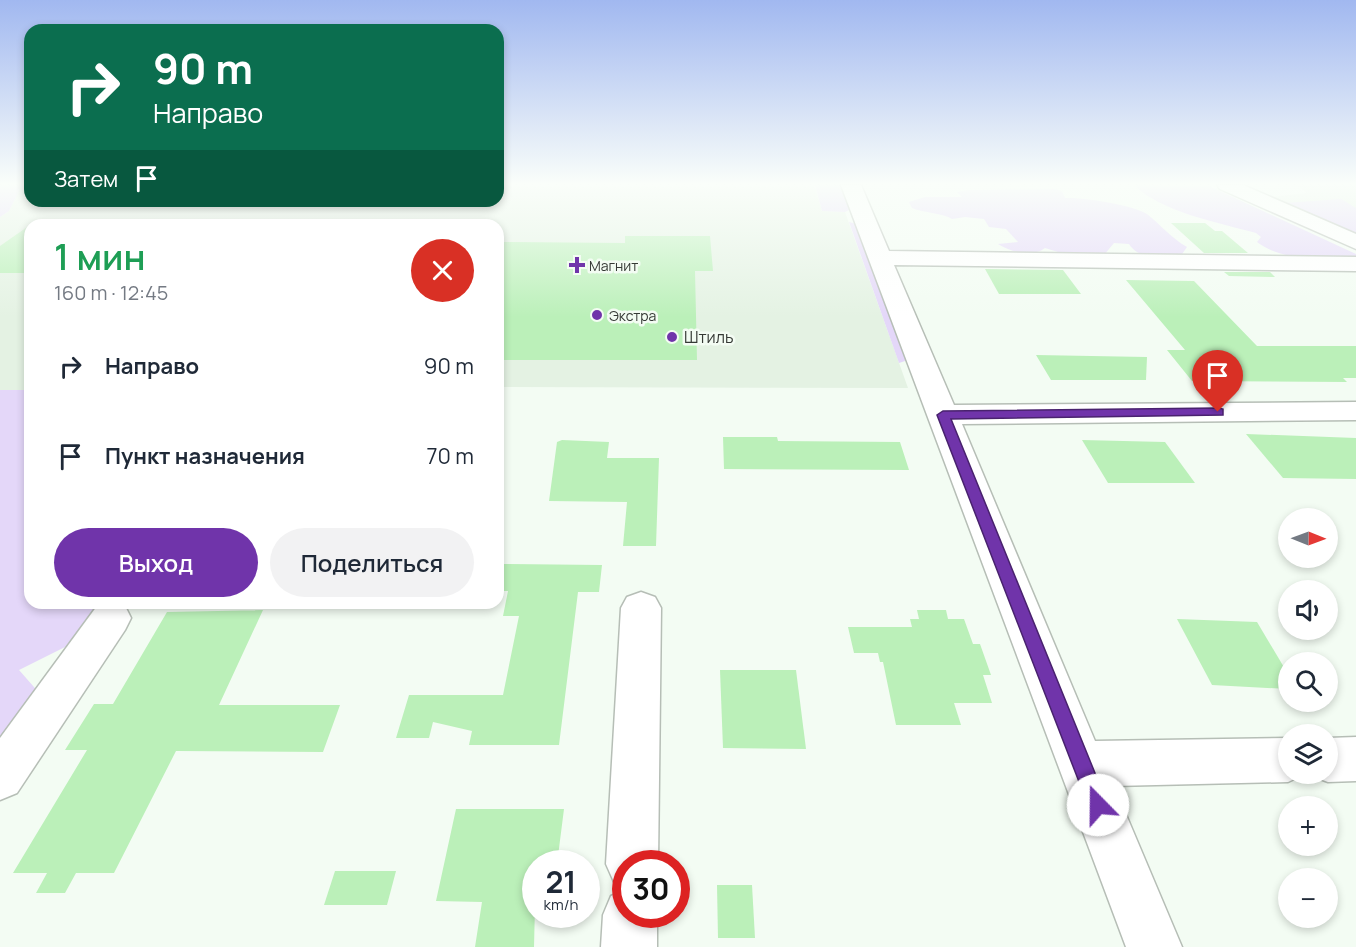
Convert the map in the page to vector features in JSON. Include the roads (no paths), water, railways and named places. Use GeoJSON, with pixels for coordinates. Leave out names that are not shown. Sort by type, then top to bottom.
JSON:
{"type":"FeatureCollection","features":[{"type":"Feature","properties":{"kind":"street"},"geometry":{"type":"LineString","coordinates":[[869,229],[1154,947]]}},
{"type":"Feature","properties":{"kind":"street"},"geometry":{"type":"LineString","coordinates":[[1327,229],[1356,242]]}},
{"type":"Feature","properties":{"kind":"street"},"geometry":{"type":"LineString","coordinates":[[881,258],[1356,264]]}},
{"type":"Feature","properties":{"kind":"street"},"geometry":{"type":"LineString","coordinates":[[943,415],[1356,411]]}},
{"type":"Feature","properties":{"kind":"street"},"geometry":{"type":"LineString","coordinates":[[632,850],[641,608]]}},
{"type":"Feature","properties":{"kind":"street"},"geometry":{"type":"LineString","coordinates":[[0,777],[111,618]]}},
{"type":"Feature","properties":{"kind":"street"},"geometry":{"type":"LineString","coordinates":[[1338,760],[1356,759]]}},
{"type":"Feature","properties":{"kind":"street"},"geometry":{"type":"LineString","coordinates":[[1082,764],[1278,760]]}},
{"type":"Feature","properties":{"kind":"street"},"geometry":{"type":"LineString","coordinates":[[629,947],[630,928]]}},
{"type":"Feature","properties":{"kind":"place","name":"Магнит"},"geometry":{"type":"Point","coordinates":[577,265]}},
{"type":"Feature","properties":{"kind":"place","name":"Экстра"},"geometry":{"type":"Point","coordinates":[597,315]}},
{"type":"Feature","properties":{"kind":"place","name":"Штиль"},"geometry":{"type":"Point","coordinates":[672,337]}}]}
